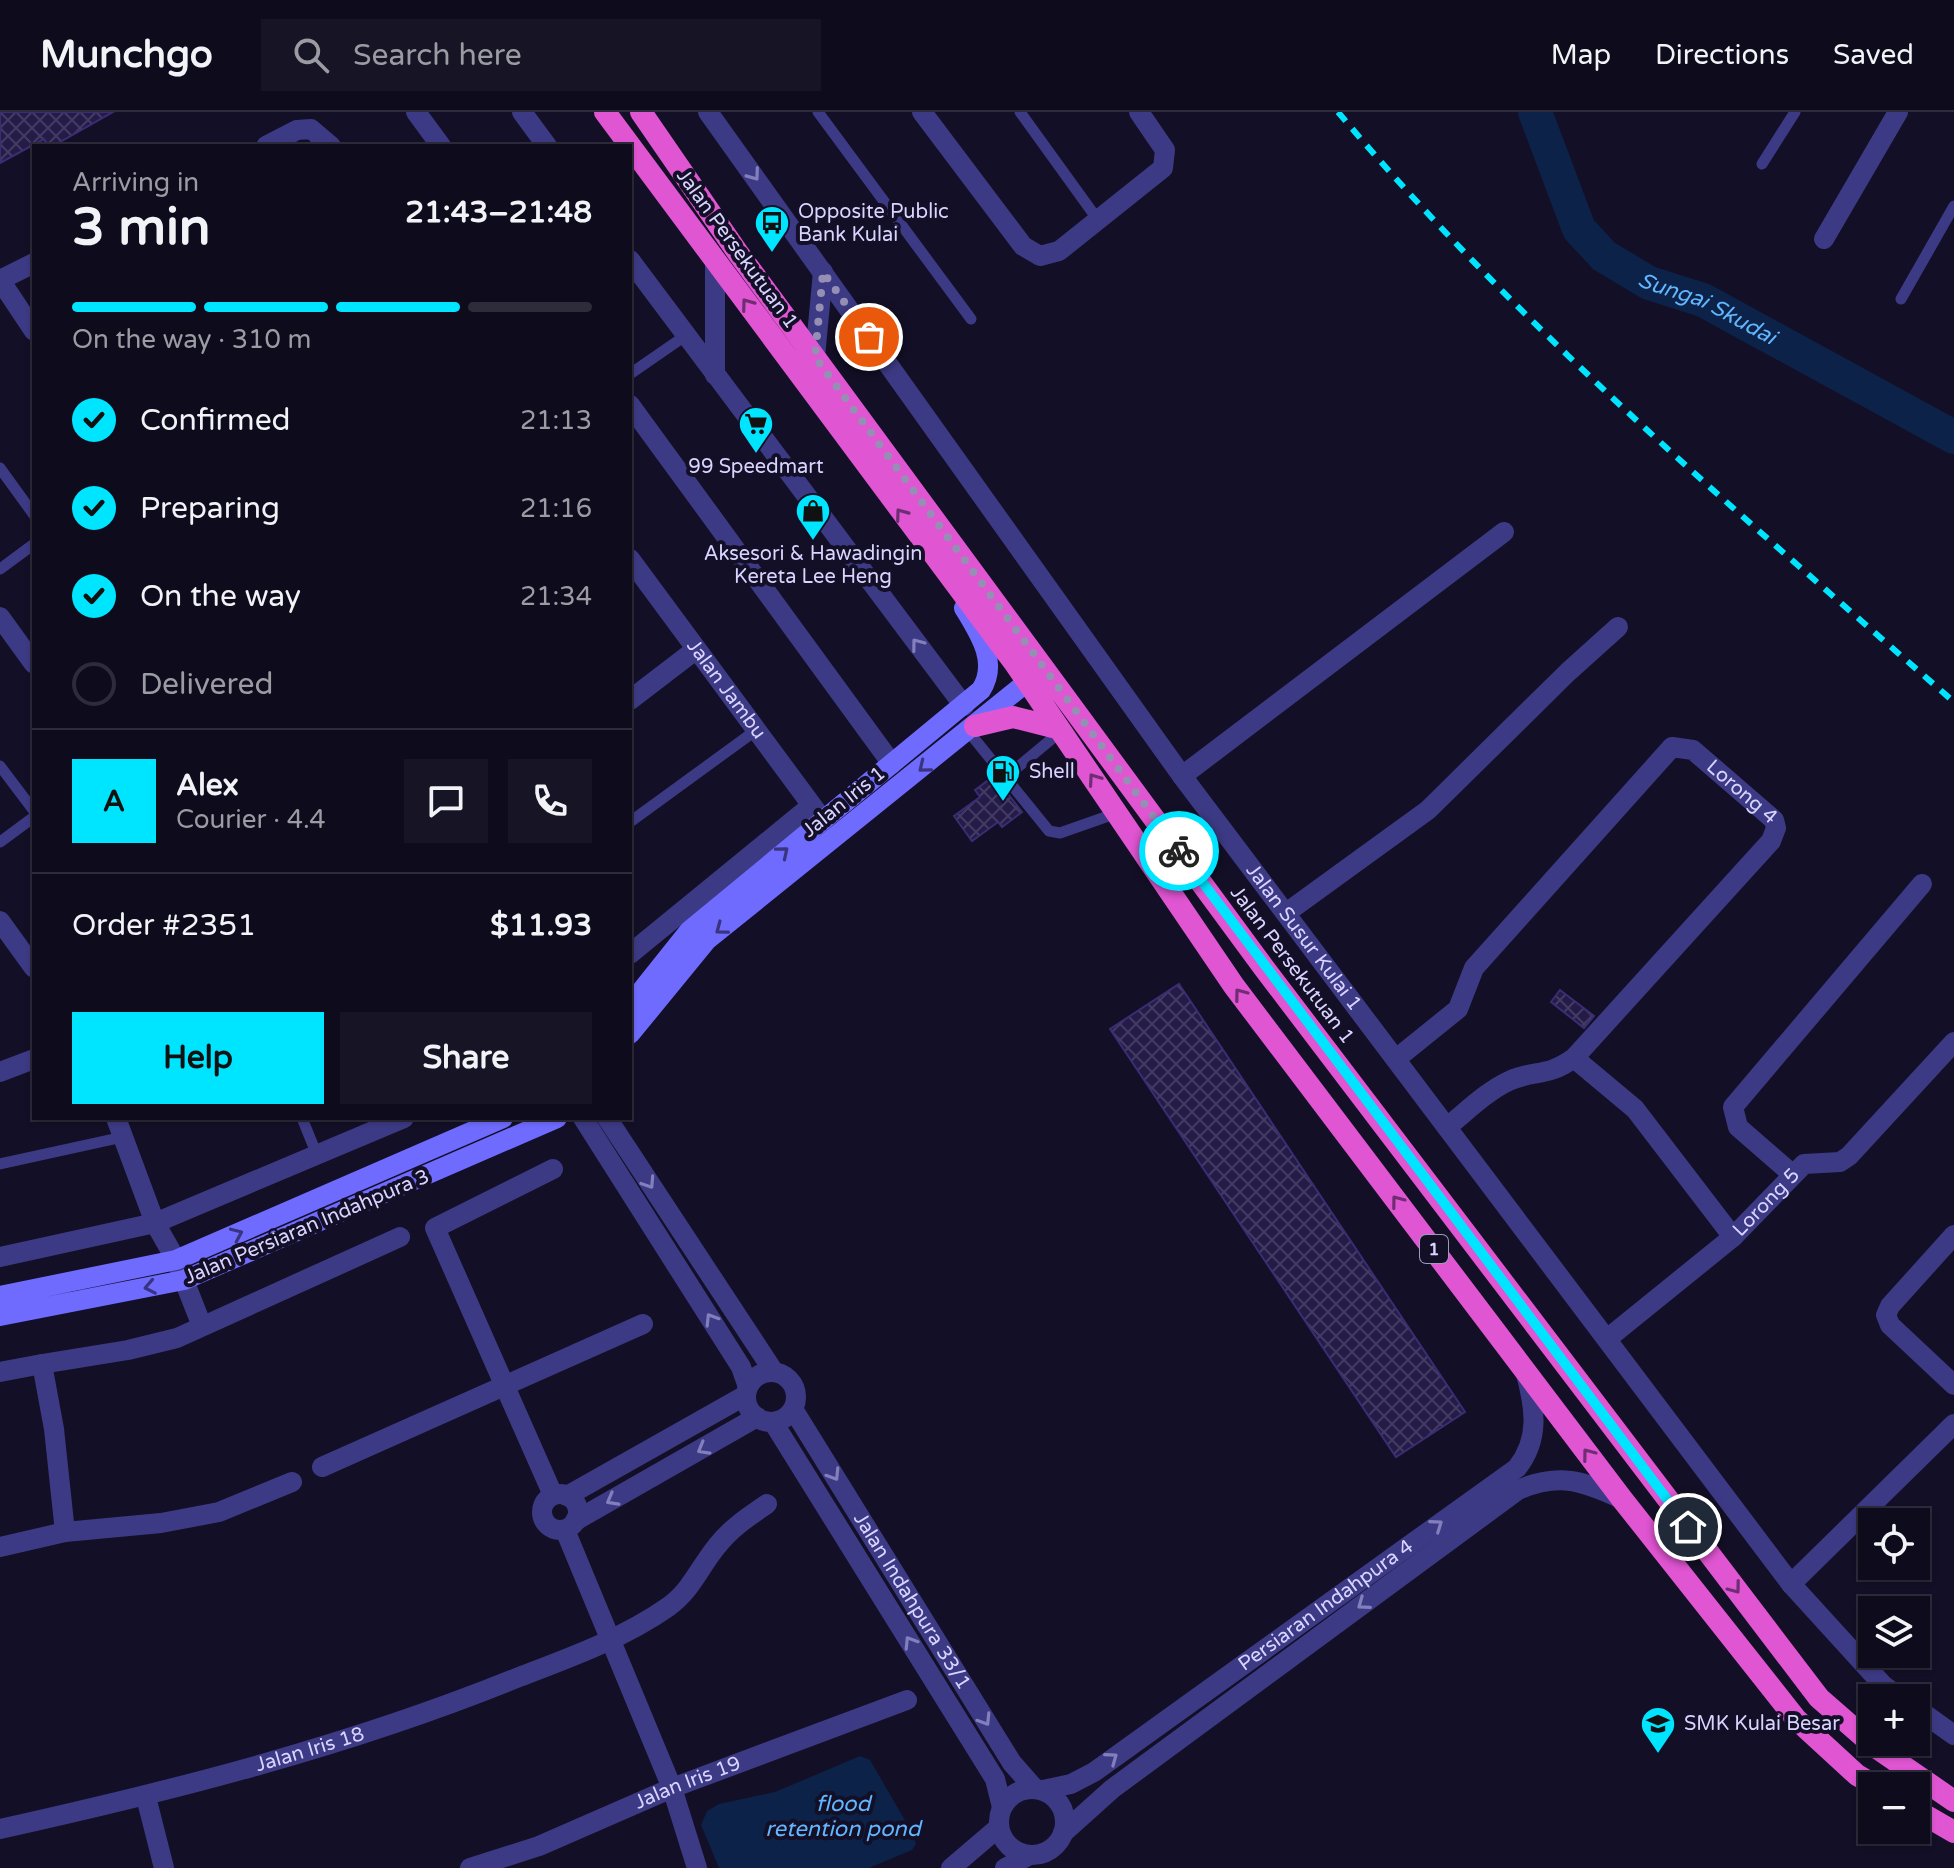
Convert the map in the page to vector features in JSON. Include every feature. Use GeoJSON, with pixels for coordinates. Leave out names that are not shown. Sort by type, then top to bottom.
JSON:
{"type":"FeatureCollection","features":[{"type":"Feature","properties":{"kind":"highway","name":"Jalan Persekutuan 1"},"geometry":{"type":"LineString","coordinates":[[605,112],[629,144]]}},
{"type":"Feature","properties":{"kind":"highway","name":"Jalan Persekutuan 1"},"geometry":{"type":"LineString","coordinates":[[641,112],[815,357],[1273,979],[1819,1698],[1874,1746],[1954,1801]]}},
{"type":"Feature","properties":{"kind":"highway","name":"Jalan Persekutuan 1"},"geometry":{"type":"LineString","coordinates":[[632,148],[1027,682],[1234,986],[1622,1499],[1796,1719],[1858,1776]]}},
{"type":"Feature","properties":{"kind":"highway"},"geometry":{"type":"LineString","coordinates":[[1027,682],[1033,653]]}},
{"type":"Feature","properties":{"kind":"highway"},"geometry":{"type":"LineString","coordinates":[[972,728],[1013,717],[1058,730]]}},
{"type":"Feature","properties":{"kind":"highway"},"geometry":{"type":"LineString","coordinates":[[1930,1818],[1954,1832]]}},
{"type":"Feature","properties":{"kind":"main road","name":"Jalan Iris 1"},"geometry":{"type":"LineString","coordinates":[[632,1002],[689,931],[816,812],[892,764],[964,706],[988,680],[990,664],[981,639],[951,582]]}},
{"type":"Feature","properties":{"kind":"main road","name":"Jalan Iris 1"},"geometry":{"type":"LineString","coordinates":[[632,1032],[707,940],[1027,682]]}},
{"type":"Feature","properties":{"kind":"main road","name":"Jalan Persiaran Indahpura 3"},"geometry":{"type":"LineString","coordinates":[[0,1296],[176,1260],[466,1125],[492,1120]]}},
{"type":"Feature","properties":{"kind":"main road","name":"Jalan Persiaran Indahpura 3"},"geometry":{"type":"LineString","coordinates":[[0,1316],[184,1280],[553,1120]]}},
{"type":"Feature","properties":{"kind":"street"},"geometry":{"type":"LineString","coordinates":[[416,112],[440,144]]}},
{"type":"Feature","properties":{"kind":"street"},"geometry":{"type":"LineString","coordinates":[[522,112],[546,144]]}},
{"type":"Feature","properties":{"kind":"street","name":"Jalan Susur Kulai 1"},"geometry":{"type":"LineString","coordinates":[[708,112],[1182,776],[1791,1584],[1882,1684]]}},
{"type":"Feature","properties":{"kind":"street"},"geometry":{"type":"LineString","coordinates":[[922,112],[1030,253],[1050,256],[1163,168],[1165,150],[1139,112]]}},
{"type":"Feature","properties":{"kind":"street"},"geometry":{"type":"LineString","coordinates":[[1824,239],[1898,112]]}},
{"type":"Feature","properties":{"kind":"street"},"geometry":{"type":"LineString","coordinates":[[270,144],[297,130],[311,129],[329,144]]}},
{"type":"Feature","properties":{"kind":"street"},"geometry":{"type":"LineString","coordinates":[[715,260],[715,375]]}},
{"type":"Feature","properties":{"kind":"street"},"geometry":{"type":"LineString","coordinates":[[632,263],[964,706]]}},
{"type":"Feature","properties":{"kind":"street"},"geometry":{"type":"LineString","coordinates":[[32,264],[0,280],[32,328]]}},
{"type":"Feature","properties":{"kind":"street"},"geometry":{"type":"LineString","coordinates":[[815,357],[823,272]]}},
{"type":"Feature","properties":{"kind":"street"},"geometry":{"type":"LineString","coordinates":[[632,408],[892,764]]}},
{"type":"Feature","properties":{"kind":"street"},"geometry":{"type":"LineString","coordinates":[[1182,776],[1504,532]]}},
{"type":"Feature","properties":{"kind":"street","name":"Jalan Jambu"},"geometry":{"type":"LineString","coordinates":[[632,562],[694,651],[816,812]]}},
{"type":"Feature","properties":{"kind":"street"},"geometry":{"type":"LineString","coordinates":[[0,617],[32,661]]}},
{"type":"Feature","properties":{"kind":"street"},"geometry":{"type":"LineString","coordinates":[[1286,913],[1428,810],[1618,627]]}},
{"type":"Feature","properties":{"kind":"street"},"geometry":{"type":"LineString","coordinates":[[632,695],[694,651]]}},
{"type":"Feature","properties":{"kind":"street","name":"Lorong 4"},"geometry":{"type":"LineString","coordinates":[[1396,1059],[1458,1009],[1474,968],[1672,747],[1687,746],[1769,815],[1776,828],[1775,835],[1574,1058],[1551,1073],[1523,1076],[1505,1083],[1447,1127]]}},
{"type":"Feature","properties":{"kind":"street"},"geometry":{"type":"LineString","coordinates":[[632,952],[816,812]]}},
{"type":"Feature","properties":{"kind":"street"},"geometry":{"type":"LineString","coordinates":[[1791,1173],[1738,1127],[1733,1107],[1922,884]]}},
{"type":"Feature","properties":{"kind":"street"},"geometry":{"type":"LineString","coordinates":[[0,921],[32,965]]}},
{"type":"Feature","properties":{"kind":"street","name":"Lorong 5"},"geometry":{"type":"LineString","coordinates":[[1607,1339],[1733,1237],[1791,1173],[1804,1164],[1840,1162],[1849,1156],[1954,1042]]}},
{"type":"Feature","properties":{"kind":"street"},"geometry":{"type":"LineString","coordinates":[[1574,1058],[1635,1109],[1733,1237]]}},
{"type":"Feature","properties":{"kind":"street"},"geometry":{"type":"LineString","coordinates":[[1,1070],[32,1060]]}},
{"type":"Feature","properties":{"kind":"street"},"geometry":{"type":"LineString","coordinates":[[0,1257],[155,1223],[399,1120]]}},
{"type":"Feature","properties":{"kind":"street"},"geometry":{"type":"LineString","coordinates":[[584,1120],[741,1367],[750,1412],[765,1420]]}},
{"type":"Feature","properties":{"kind":"street"},"geometry":{"type":"LineString","coordinates":[[608,1120],[774,1372],[793,1386],[793,1409],[788,1415],[765,1420],[649,1480],[570,1525],[550,1528],[543,1519],[544,1503],[639,1456],[747,1391],[759,1375],[774,1372]]}},
{"type":"Feature","properties":{"kind":"street"},"geometry":{"type":"LineString","coordinates":[[118,1123],[155,1223],[176,1260],[202,1326]]}},
{"type":"Feature","properties":{"kind":"street"},"geometry":{"type":"LineString","coordinates":[[466,1125],[478,1155]]}},
{"type":"Feature","properties":{"kind":"street"},"geometry":{"type":"LineString","coordinates":[[553,1169],[435,1228],[503,1384],[560,1496],[578,1509],[570,1525],[611,1638],[672,1788],[697,1868]]}},
{"type":"Feature","properties":{"kind":"street"},"geometry":{"type":"LineString","coordinates":[[1954,1235],[1890,1306],[1886,1315],[1890,1325],[1954,1385]]}},
{"type":"Feature","properties":{"kind":"street"},"geometry":{"type":"LineString","coordinates":[[0,1372],[128,1350],[177,1338],[400,1237]]}},
{"type":"Feature","properties":{"kind":"street"},"geometry":{"type":"LineString","coordinates":[[322,1467],[643,1324]]}},
{"type":"Feature","properties":{"kind":"street"},"geometry":{"type":"LineString","coordinates":[[42,1364],[54,1429],[65,1532]]}},
{"type":"Feature","properties":{"kind":"street","name":"Persiaran Indahpura 4"},"geometry":{"type":"LineString","coordinates":[[951,1868],[977,1849],[1014,1794],[1071,1784],[1094,1772],[1517,1468],[1533,1441],[1534,1414],[1525,1370]]}},
{"type":"Feature","properties":{"kind":"street","name":"Jalan Indahpura 33/1"},"geometry":{"type":"LineString","coordinates":[[793,1409],[1012,1763],[1039,1789]]}},
{"type":"Feature","properties":{"kind":"street","name":"Jalan Indahpura 33/1"},"geometry":{"type":"LineString","coordinates":[[765,1420],[995,1779],[1000,1817]]}},
{"type":"Feature","properties":{"kind":"street"},"geometry":{"type":"LineString","coordinates":[[1791,1584],[1954,1424]]}},
{"type":"Feature","properties":{"kind":"street","name":"Persiaran Indahpura 4"},"geometry":{"type":"LineString","coordinates":[[1005,1868],[1054,1847],[1063,1833],[1112,1789],[1518,1490],[1542,1482],[1582,1481],[1622,1499]]}},
{"type":"Feature","properties":{"kind":"street"},"geometry":{"type":"LineString","coordinates":[[0,1547],[65,1532],[161,1523],[219,1512],[292,1482]]}},
{"type":"Feature","properties":{"kind":"street","name":"Jalan Iris 18"},"geometry":{"type":"LineString","coordinates":[[0,1829],[146,1797],[455,1703],[611,1638],[667,1608],[692,1586],[714,1549],[734,1527],[767,1504]]}},
{"type":"Feature","properties":{"kind":"street","name":"Jalan Iris 19"},"geometry":{"type":"LineString","coordinates":[[470,1868],[539,1846],[672,1788],[907,1700]]}},
{"type":"Feature","properties":{"kind":"street"},"geometry":{"type":"LineString","coordinates":[[1930,1718],[1954,1735]]}},
{"type":"Feature","properties":{"kind":"street"},"geometry":{"type":"LineString","coordinates":[[1039,1789],[1055,1797],[1063,1810],[1063,1833]]}},
{"type":"Feature","properties":{"kind":"street"},"geometry":{"type":"LineString","coordinates":[[146,1797],[164,1868]]}},
{"type":"Feature","properties":{"kind":"street"},"geometry":{"type":"LineString","coordinates":[[1000,1817],[1006,1843],[1030,1855]]}},
{"type":"Feature","properties":{"kind":"lane"},"geometry":{"type":"LineString","coordinates":[[818,112],[971,319]]}},
{"type":"Feature","properties":{"kind":"lane"},"geometry":{"type":"LineString","coordinates":[[1020,112],[1098,220]]}},
{"type":"Feature","properties":{"kind":"lane"},"geometry":{"type":"LineString","coordinates":[[1762,164],[1795,112]]}},
{"type":"Feature","properties":{"kind":"lane"},"geometry":{"type":"LineString","coordinates":[[1901,299],[1954,206]]}},
{"type":"Feature","properties":{"kind":"lane"},"geometry":{"type":"LineString","coordinates":[[632,373],[685,336]]}},
{"type":"Feature","properties":{"kind":"lane"},"geometry":{"type":"LineString","coordinates":[[0,468],[32,512]]}},
{"type":"Feature","properties":{"kind":"lane"},"geometry":{"type":"LineString","coordinates":[[0,569],[32,545]]}},
{"type":"Feature","properties":{"kind":"lane"},"geometry":{"type":"LineString","coordinates":[[972,728],[1049,831],[1060,833],[1118,813]]}},
{"type":"Feature","properties":{"kind":"lane"},"geometry":{"type":"LineString","coordinates":[[1006,777],[1058,730]]}},
{"type":"Feature","properties":{"kind":"lane"},"geometry":{"type":"LineString","coordinates":[[632,821],[755,731]]}},
{"type":"Feature","properties":{"kind":"lane"},"geometry":{"type":"LineString","coordinates":[[0,766],[32,811]]}},
{"type":"Feature","properties":{"kind":"lane"},"geometry":{"type":"LineString","coordinates":[[0,842],[32,816]]}},
{"type":"Feature","properties":{"kind":"lane"},"geometry":{"type":"LineString","coordinates":[[303,1120],[317,1155]]}},
{"type":"Feature","properties":{"kind":"lane"},"geometry":{"type":"LineString","coordinates":[[0,1164],[118,1123]]}},
{"type":"Feature","properties":{"kind":"water","name":"flood retention pond"},"geometry":{"type":"Polygon","coordinates":[[[860,1756],[870,1760],[913,1834],[916,1844],[912,1850],[869,1868],[719,1868],[701,1825],[707,1811],[719,1804],[775,1792],[860,1756]]]}},
{"type":"Feature","properties":{"kind":"building"},"geometry":{"type":"Polygon","coordinates":[[[0,112],[113,112],[57,144],[46,144],[44,139],[0,163],[0,112]]]}},
{"type":"Feature","properties":{"kind":"building"},"geometry":{"type":"Polygon","coordinates":[[[994,776],[1022,812],[1002,827],[998,822],[972,841],[954,816],[980,797],[975,790],[994,776]]]}},
{"type":"Feature","properties":{"kind":"building"},"geometry":{"type":"Polygon","coordinates":[[[1179,984],[1465,1412],[1396,1457],[1110,1029],[1179,984]]]}},
{"type":"Feature","properties":{"kind":"building"},"geometry":{"type":"Polygon","coordinates":[[[1560,990],[1594,1016],[1584,1028],[1551,1002],[1560,990]]]}},
{"type":"Feature","properties":{"kind":"waterway","name":"Sungai Skudai"},"geometry":{"type":"LineString","coordinates":[[1535,112],[1579,229],[1604,256],[1649,283],[1703,300],[1954,437]]}},
{"type":"Feature","properties":{"kind":"railway"},"geometry":{"type":"LineString","coordinates":[[1338,112],[1409,193],[1557,345],[1635,419],[1954,702]]}},
{"type":"Feature","properties":{"kind":"way so far"},"geometry":{"type":"LineString","coordinates":[[869,337],[823,272],[815,357],[1179,851]]}},
{"type":"Feature","properties":{"kind":"place","name":"Opposite Public Bank Kulai"},"geometry":{"type":"Point","coordinates":[772,254]}},
{"type":"Feature","properties":{"kind":"place","name":"99 Speedmart"},"geometry":{"type":"Point","coordinates":[756,455]}},
{"type":"Feature","properties":{"kind":"place","name":"Aksesori & Hawadingin Kereta Lee Heng"},"geometry":{"type":"Point","coordinates":[813,542]}},
{"type":"Feature","properties":{"kind":"place","name":"Shell"},"geometry":{"type":"Point","coordinates":[1003,803]}},
{"type":"Feature","properties":{"kind":"place","name":"SMK Kulai Besar"},"geometry":{"type":"Point","coordinates":[1658,1755]}},
{"type":"Feature","properties":{"kind":"route"},"geometry":{"type":"LineString","coordinates":[[1179,851],[1532,1324],[1688,1527]]}}]}
